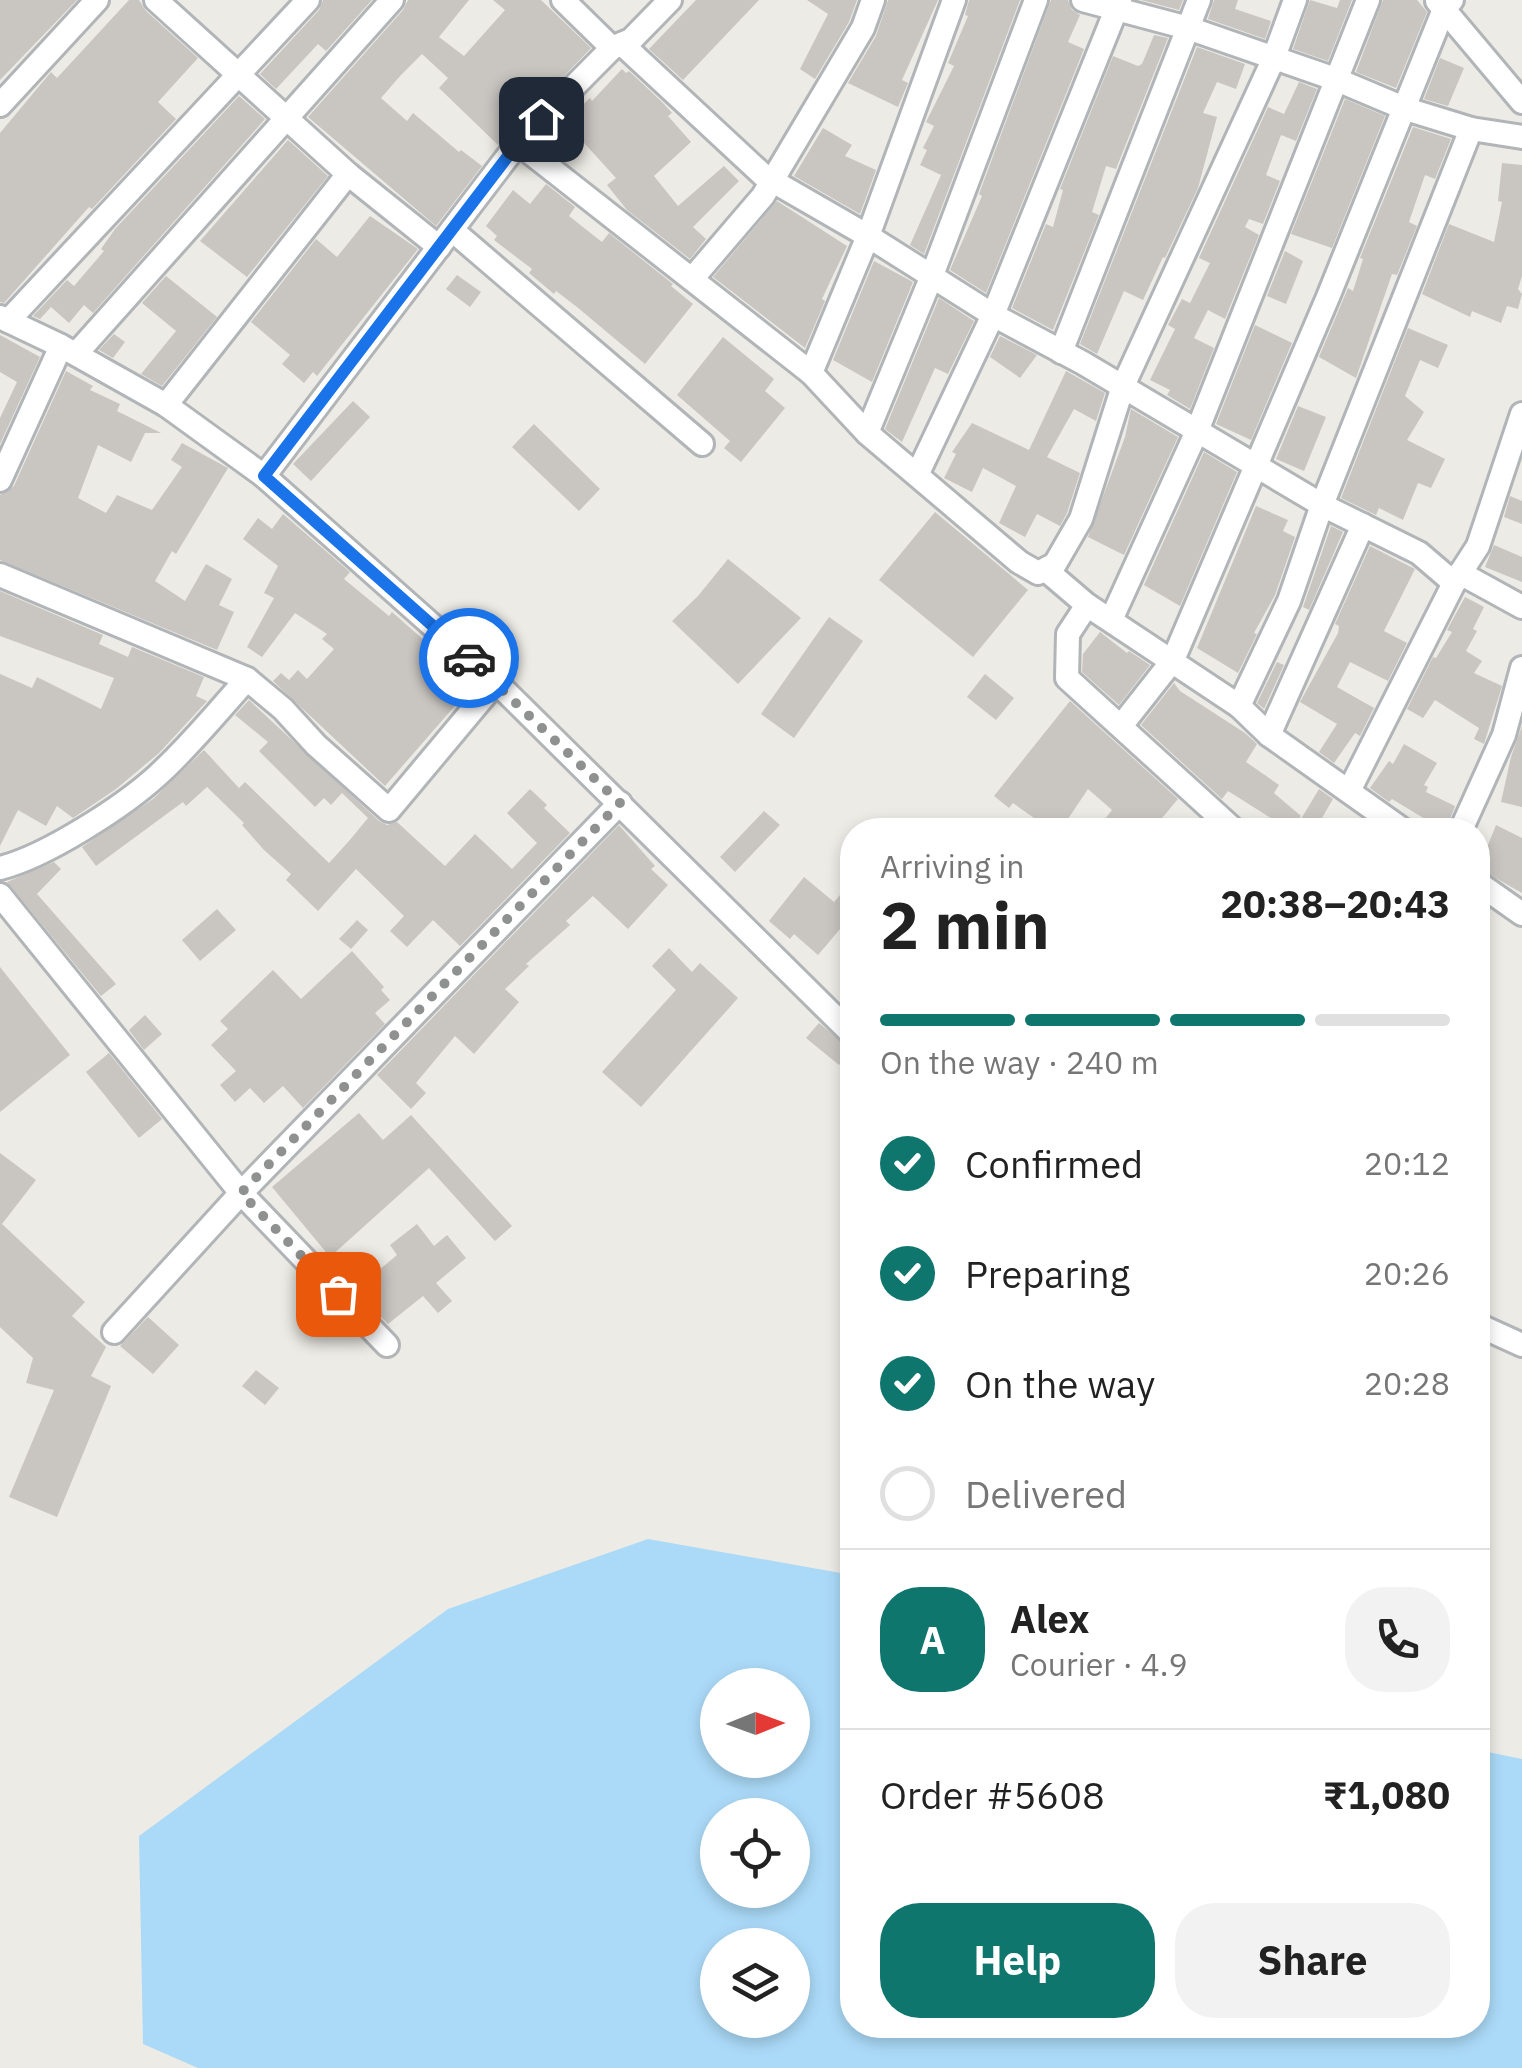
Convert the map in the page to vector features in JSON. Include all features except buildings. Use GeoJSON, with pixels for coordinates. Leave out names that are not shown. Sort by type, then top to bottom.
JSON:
{"type":"FeatureCollection","features":[{"type":"Feature","properties":{"kind":"street"},"geometry":{"type":"LineString","coordinates":[[0,105],[97,0]]}},
{"type":"Feature","properties":{"kind":"street"},"geometry":{"type":"LineString","coordinates":[[156,0],[348,174],[445,238],[702,444]]}},
{"type":"Feature","properties":{"kind":"street"},"geometry":{"type":"LineString","coordinates":[[308,0],[240,76],[4,319],[166,405],[264,476],[496,682],[840,1022]]}},
{"type":"Feature","properties":{"kind":"street"},"geometry":{"type":"LineString","coordinates":[[0,480],[68,350],[288,119],[392,0]]}},
{"type":"Feature","properties":{"kind":"street"},"geometry":{"type":"LineString","coordinates":[[563,0],[771,180],[993,315],[1322,504],[1457,578],[1522,607]]}},
{"type":"Feature","properties":{"kind":"street"},"geometry":{"type":"LineString","coordinates":[[264,476],[518,143],[670,0]]}},
{"type":"Feature","properties":{"kind":"street"},"geometry":{"type":"LineString","coordinates":[[692,280],[763,196],[863,28],[872,0]]}},
{"type":"Feature","properties":{"kind":"street"},"geometry":{"type":"LineString","coordinates":[[811,373],[868,236],[954,0]]}},
{"type":"Feature","properties":{"kind":"street"},"geometry":{"type":"LineString","coordinates":[[867,433],[931,278],[1036,0]]}},
{"type":"Feature","properties":{"kind":"street"},"geometry":{"type":"LineString","coordinates":[[1083,0],[1118,5],[1188,28],[1335,79],[1406,109],[1471,128],[1522,137]]}},
{"type":"Feature","properties":{"kind":"street"},"geometry":{"type":"LineString","coordinates":[[1061,352],[1199,0]]}},
{"type":"Feature","properties":{"kind":"street"},"geometry":{"type":"LineString","coordinates":[[518,143],[811,373],[867,433],[1019,562],[1034,572],[1046,570],[1055,564],[1081,519],[1123,386],[1273,60],[1295,0]]}},
{"type":"Feature","properties":{"kind":"street"},"geometry":{"type":"LineString","coordinates":[[1111,620],[1198,430],[1368,0]]}},
{"type":"Feature","properties":{"kind":"street"},"geometry":{"type":"LineString","coordinates":[[1444,3],[1522,102]]}},
{"type":"Feature","properties":{"kind":"street"},"geometry":{"type":"LineString","coordinates":[[1121,726],[1173,660],[1406,109],[1444,3]]}},
{"type":"Feature","properties":{"kind":"street"},"geometry":{"type":"LineString","coordinates":[[918,473],[993,315],[1118,5]]}},
{"type":"Feature","properties":{"kind":"street"},"geometry":{"type":"LineString","coordinates":[[1239,706],[1289,601],[1322,504],[1471,128]]}},
{"type":"Feature","properties":{"kind":"street"},"geometry":{"type":"LineString","coordinates":[[166,405],[348,174]]}},
{"type":"Feature","properties":{"kind":"street"},"geometry":{"type":"LineString","coordinates":[[1349,791],[1457,578],[1478,546],[1522,414]]}},
{"type":"Feature","properties":{"kind":"street"},"geometry":{"type":"LineString","coordinates":[[1269,735],[1363,526]]}},
{"type":"Feature","properties":{"kind":"street"},"geometry":{"type":"LineString","coordinates":[[1046,570],[1140,642],[1239,706],[1269,735],[1386,818]]}},
{"type":"Feature","properties":{"kind":"street"},"geometry":{"type":"LineString","coordinates":[[0,575],[247,680],[283,709],[316,746],[388,810],[496,682]]}},
{"type":"Feature","properties":{"kind":"street"},"geometry":{"type":"LineString","coordinates":[[1087,604],[1068,634],[1068,678],[1221,818]]}},
{"type":"Feature","properties":{"kind":"street"},"geometry":{"type":"LineString","coordinates":[[1466,818],[1504,735],[1522,668]]}},
{"type":"Feature","properties":{"kind":"street"},"geometry":{"type":"LineString","coordinates":[[0,868],[24,862],[79,832],[156,777],[247,680]]}},
{"type":"Feature","properties":{"kind":"street"},"geometry":{"type":"LineString","coordinates":[[114,1332],[241,1193],[620,803]]}},
{"type":"Feature","properties":{"kind":"street"},"geometry":{"type":"LineString","coordinates":[[1490,891],[1522,914]]}},
{"type":"Feature","properties":{"kind":"street"},"geometry":{"type":"LineString","coordinates":[[0,895],[241,1193],[387,1345]]}},
{"type":"Feature","properties":{"kind":"street"},"geometry":{"type":"LineString","coordinates":[[1490,1331],[1522,1346]]}},
{"type":"Feature","properties":{"kind":"water"},"geometry":{"type":"Polygon","coordinates":[[[648,1539],[840,1573],[840,2038],[1490,2038],[1490,1752],[1522,1759],[1522,2068],[198,2068],[143,2044],[139,1836],[448,1609],[648,1539]]]}},
{"type":"Feature","properties":{"kind":"way so far"},"geometry":{"type":"LineString","coordinates":[[338,1294],[241,1193],[620,803],[469,658]]}},
{"type":"Feature","properties":{"kind":"route"},"geometry":{"type":"LineString","coordinates":[[469,658],[264,476],[518,143],[541,119]]}}]}
